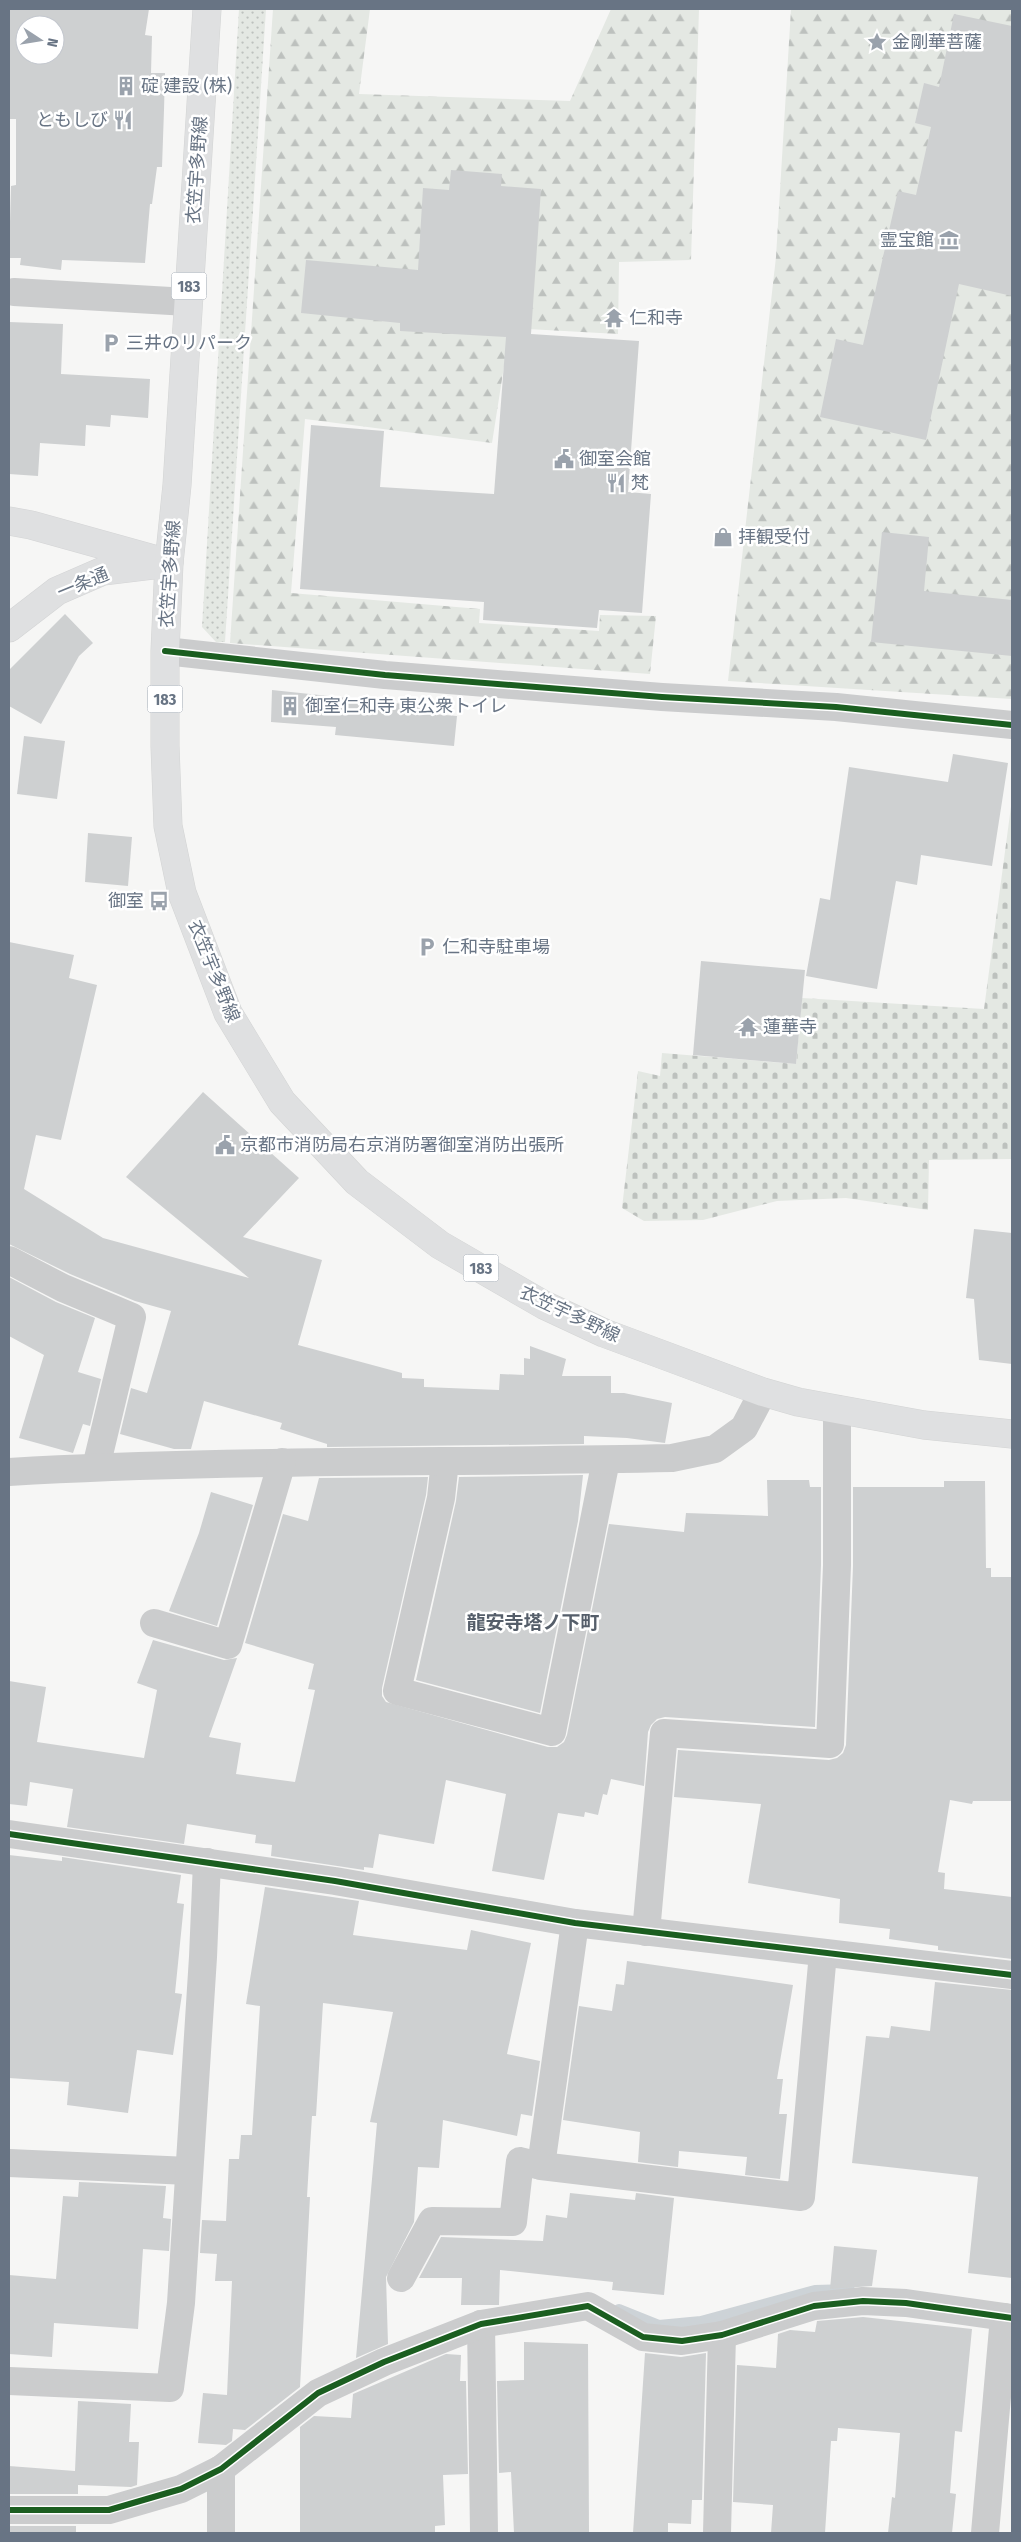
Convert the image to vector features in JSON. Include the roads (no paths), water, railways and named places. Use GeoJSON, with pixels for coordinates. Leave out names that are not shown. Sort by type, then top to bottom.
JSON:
{"type":"FeatureCollection","features":[{"type":"Feature","properties":{"kind":"main road","name":"衣笠宇多野線"},"geometry":{"type":"LineString","coordinates":[[207,9],[177,485],[169,563],[165,651],[165,746],[168,826],[182,893],[228,1012],[282,1102],[357,1182],[440,1245],[544,1305],[604,1333],[763,1392],[837,1409],[924,1425],[1012,1434]]}},
{"type":"Feature","properties":{"kind":"main road"},"geometry":{"type":"LineString","coordinates":[[9,521],[31,525],[169,563]]}},
{"type":"Feature","properties":{"kind":"main road","name":"一条通"},"geometry":{"type":"LineString","coordinates":[[9,628],[56,591],[103,571],[169,563]]}},
{"type":"Feature","properties":{"kind":"street"},"geometry":{"type":"LineString","coordinates":[[14,292],[188,302]]}},
{"type":"Feature","properties":{"kind":"street"},"geometry":{"type":"LineString","coordinates":[[165,651],[385,675],[662,697],[836,707],[1012,725]]}},
{"type":"Feature","properties":{"kind":"street"},"geometry":{"type":"LineString","coordinates":[[9,1260],[63,1288],[132,1317],[96,1467]]}},
{"type":"Feature","properties":{"kind":"street"},"geometry":{"type":"LineString","coordinates":[[9,1472],[96,1467],[282,1462],[672,1458],[715,1448],[744,1428],[763,1392]]}},
{"type":"Feature","properties":{"kind":"street"},"geometry":{"type":"LineString","coordinates":[[646,1932],[664,1733],[830,1744],[836,1565],[837,1409]]}},
{"type":"Feature","properties":{"kind":"street"},"geometry":{"type":"LineString","coordinates":[[444,1461],[441,1498],[397,1692],[552,1732],[606,1460]]}},
{"type":"Feature","properties":{"kind":"street"},"geometry":{"type":"LineString","coordinates":[[154,1623],[228,1645],[282,1462]]}},
{"type":"Feature","properties":{"kind":"street"},"geometry":{"type":"LineString","coordinates":[[9,1834],[335,1881],[575,1923],[1012,1975]]}},
{"type":"Feature","properties":{"kind":"street"},"geometry":{"type":"LineString","coordinates":[[9,2381],[170,2388],[181,2302],[203,1957],[207,1862]]}},
{"type":"Feature","properties":{"kind":"street"},"geometry":{"type":"LineString","coordinates":[[541,2166],[575,1923]]}},
{"type":"Feature","properties":{"kind":"street"},"geometry":{"type":"LineString","coordinates":[[401,2278],[432,2221],[513,2222],[520,2161],[541,2166],[801,2198],[823,1953]]}},
{"type":"Feature","properties":{"kind":"street"},"geometry":{"type":"LineString","coordinates":[[9,2163],[190,2172]]}},
{"type":"Feature","properties":{"kind":"street"},"geometry":{"type":"LineString","coordinates":[[9,2510],[109,2510],[181,2489],[221,2469],[318,2393],[384,2362],[481,2324],[588,2306],[644,2337],[682,2341],[722,2335],[814,2306],[863,2301],[906,2303],[1008,2318],[1003,2450],[986,2533]]}},
{"type":"Feature","properties":{"kind":"street"},"geometry":{"type":"LineString","coordinates":[[481,2324],[484,2533]]}},
{"type":"Feature","properties":{"kind":"street"},"geometry":{"type":"LineString","coordinates":[[717,2533],[722,2335]]}},
{"type":"Feature","properties":{"kind":"street"},"geometry":{"type":"LineString","coordinates":[[221,2469],[221,2533]]}},
{"type":"Feature","properties":{"kind":"waterway"},"geometry":{"type":"LineString","coordinates":[[619,2310],[659,2326],[701,2322],[815,2291],[849,2290]]}},
{"type":"Feature","properties":{"kind":"place","name":"金剛華菩薩"},"geometry":{"type":"Point","coordinates":[877,42]}},
{"type":"Feature","properties":{"kind":"place","name":"碇 建設 (株)"},"geometry":{"type":"Point","coordinates":[126,86]}},
{"type":"Feature","properties":{"kind":"place","name":"ともしび"},"geometry":{"type":"Point","coordinates":[123,120]}},
{"type":"Feature","properties":{"kind":"place","name":"霊宝館"},"geometry":{"type":"Point","coordinates":[949,240]}},
{"type":"Feature","properties":{"kind":"place","name":"仁和寺"},"geometry":{"type":"Point","coordinates":[614,318]}},
{"type":"Feature","properties":{"kind":"place","name":"三井のリパーク"},"geometry":{"type":"Point","coordinates":[111,343]}},
{"type":"Feature","properties":{"kind":"place","name":"御室会館"},"geometry":{"type":"Point","coordinates":[564,459]}},
{"type":"Feature","properties":{"kind":"place","name":"梵"},"geometry":{"type":"Point","coordinates":[616,483]}},
{"type":"Feature","properties":{"kind":"place","name":"拝観受付"},"geometry":{"type":"Point","coordinates":[723,537]}},
{"type":"Feature","properties":{"kind":"place","name":"御室仁和寺 東公衆トイレ"},"geometry":{"type":"Point","coordinates":[290,706]}},
{"type":"Feature","properties":{"kind":"place","name":"御室"},"geometry":{"type":"Point","coordinates":[159,901]}},
{"type":"Feature","properties":{"kind":"place","name":"仁和寺駐車場"},"geometry":{"type":"Point","coordinates":[427,947]}},
{"type":"Feature","properties":{"kind":"place","name":"蓮華寺"},"geometry":{"type":"Point","coordinates":[748,1027]}},
{"type":"Feature","properties":{"kind":"place","name":"京都市消防局右京消防署御室消防出張所"},"geometry":{"type":"Point","coordinates":[225,1145]}},
{"type":"Feature","properties":{"kind":"district","name":"龍安寺塔ノ下町"},"geometry":{"type":"Point","coordinates":[533,1622]}}]}
